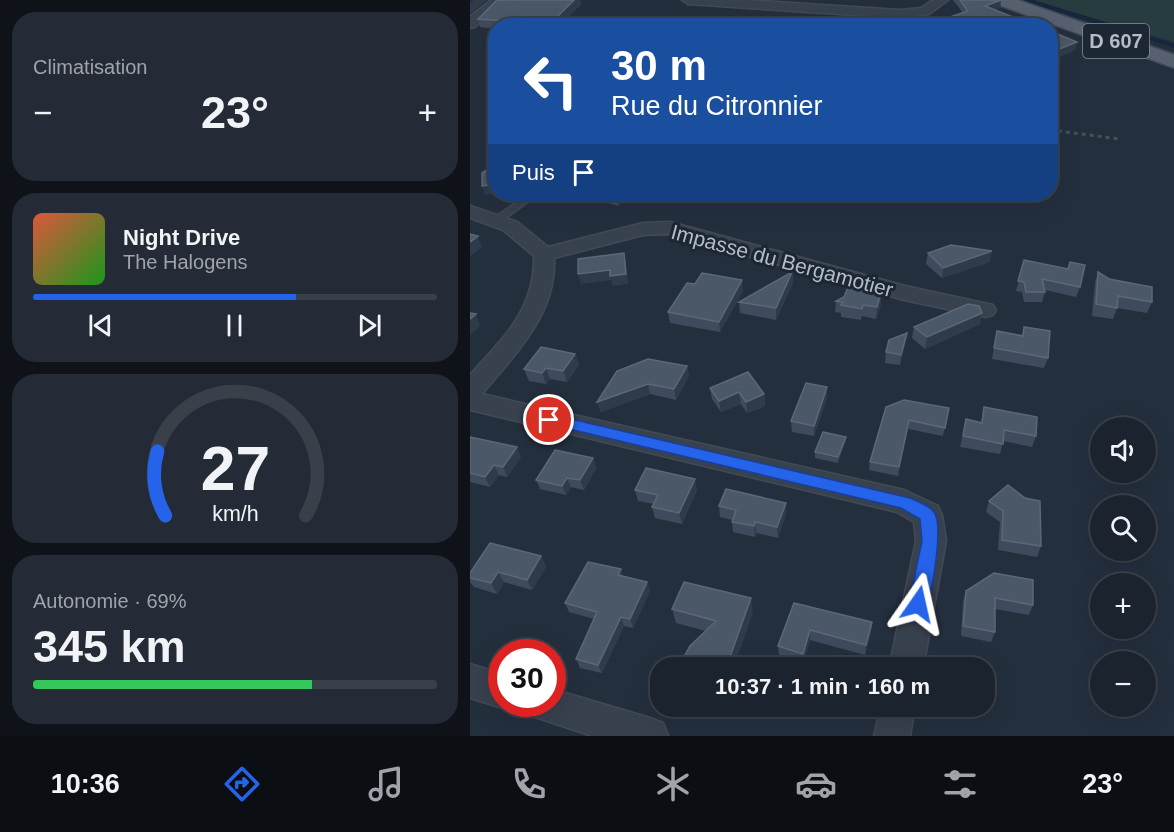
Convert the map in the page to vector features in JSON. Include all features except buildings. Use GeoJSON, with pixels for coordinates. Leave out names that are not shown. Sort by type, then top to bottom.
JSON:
{"type":"FeatureCollection","features":[{"type":"Feature","properties":{"kind":"main road","name":"D 607"},"geometry":{"type":"LineString","coordinates":[[1002,0],[1052,18]]}},
{"type":"Feature","properties":{"kind":"main road","name":"D 607"},"geometry":{"type":"LineString","coordinates":[[1008,0],[1053,18]]}},
{"type":"Feature","properties":{"kind":"main road","name":"D 607"},"geometry":{"type":"LineString","coordinates":[[1058,20],[1175,62]]}},
{"type":"Feature","properties":{"kind":"street"},"geometry":{"type":"LineString","coordinates":[[470,24],[499,0]]}},
{"type":"Feature","properties":{"kind":"street"},"geometry":{"type":"LineString","coordinates":[[688,0],[900,14],[924,11],[942,0]]}},
{"type":"Feature","properties":{"kind":"street"},"geometry":{"type":"LineString","coordinates":[[470,213],[510,226],[544,254],[545,282],[537,304],[523,326],[470,392]]}},
{"type":"Feature","properties":{"kind":"street","name":"Impasse du Bergamotier"},"geometry":{"type":"LineString","coordinates":[[544,254],[643,229],[670,228],[904,293],[985,310]]}},
{"type":"Feature","properties":{"kind":"street"},"geometry":{"type":"LineString","coordinates":[[470,401],[904,502],[928,515],[931,541],[908,657]]}},
{"type":"Feature","properties":{"kind":"street"},"geometry":{"type":"LineString","coordinates":[[470,681],[488,687]]}},
{"type":"Feature","properties":{"kind":"street"},"geometry":{"type":"LineString","coordinates":[[566,711],[650,736]]}},
{"type":"Feature","properties":{"kind":"street"},"geometry":{"type":"LineString","coordinates":[[892,736],[896,717]]}},
{"type":"Feature","properties":{"kind":"lane"},"geometry":{"type":"LineString","coordinates":[[496,221],[523,201]]}},
{"type":"Feature","properties":{"kind":"path"},"geometry":{"type":"LineString","coordinates":[[1058,131],[1120,139]]}},
{"type":"Feature","properties":{"kind":"green space"},"geometry":{"type":"Polygon","coordinates":[[[1032,0],[1174,0],[1174,42],[1032,0]]]}},
{"type":"Feature","properties":{"kind":"waterway"},"geometry":{"type":"LineString","coordinates":[[1027,0],[1175,46]]}},
{"type":"Feature","properties":{"kind":"route"},"geometry":{"type":"LineString","coordinates":[[549,420],[904,502],[928,515],[931,541],[918,604]]}}]}
